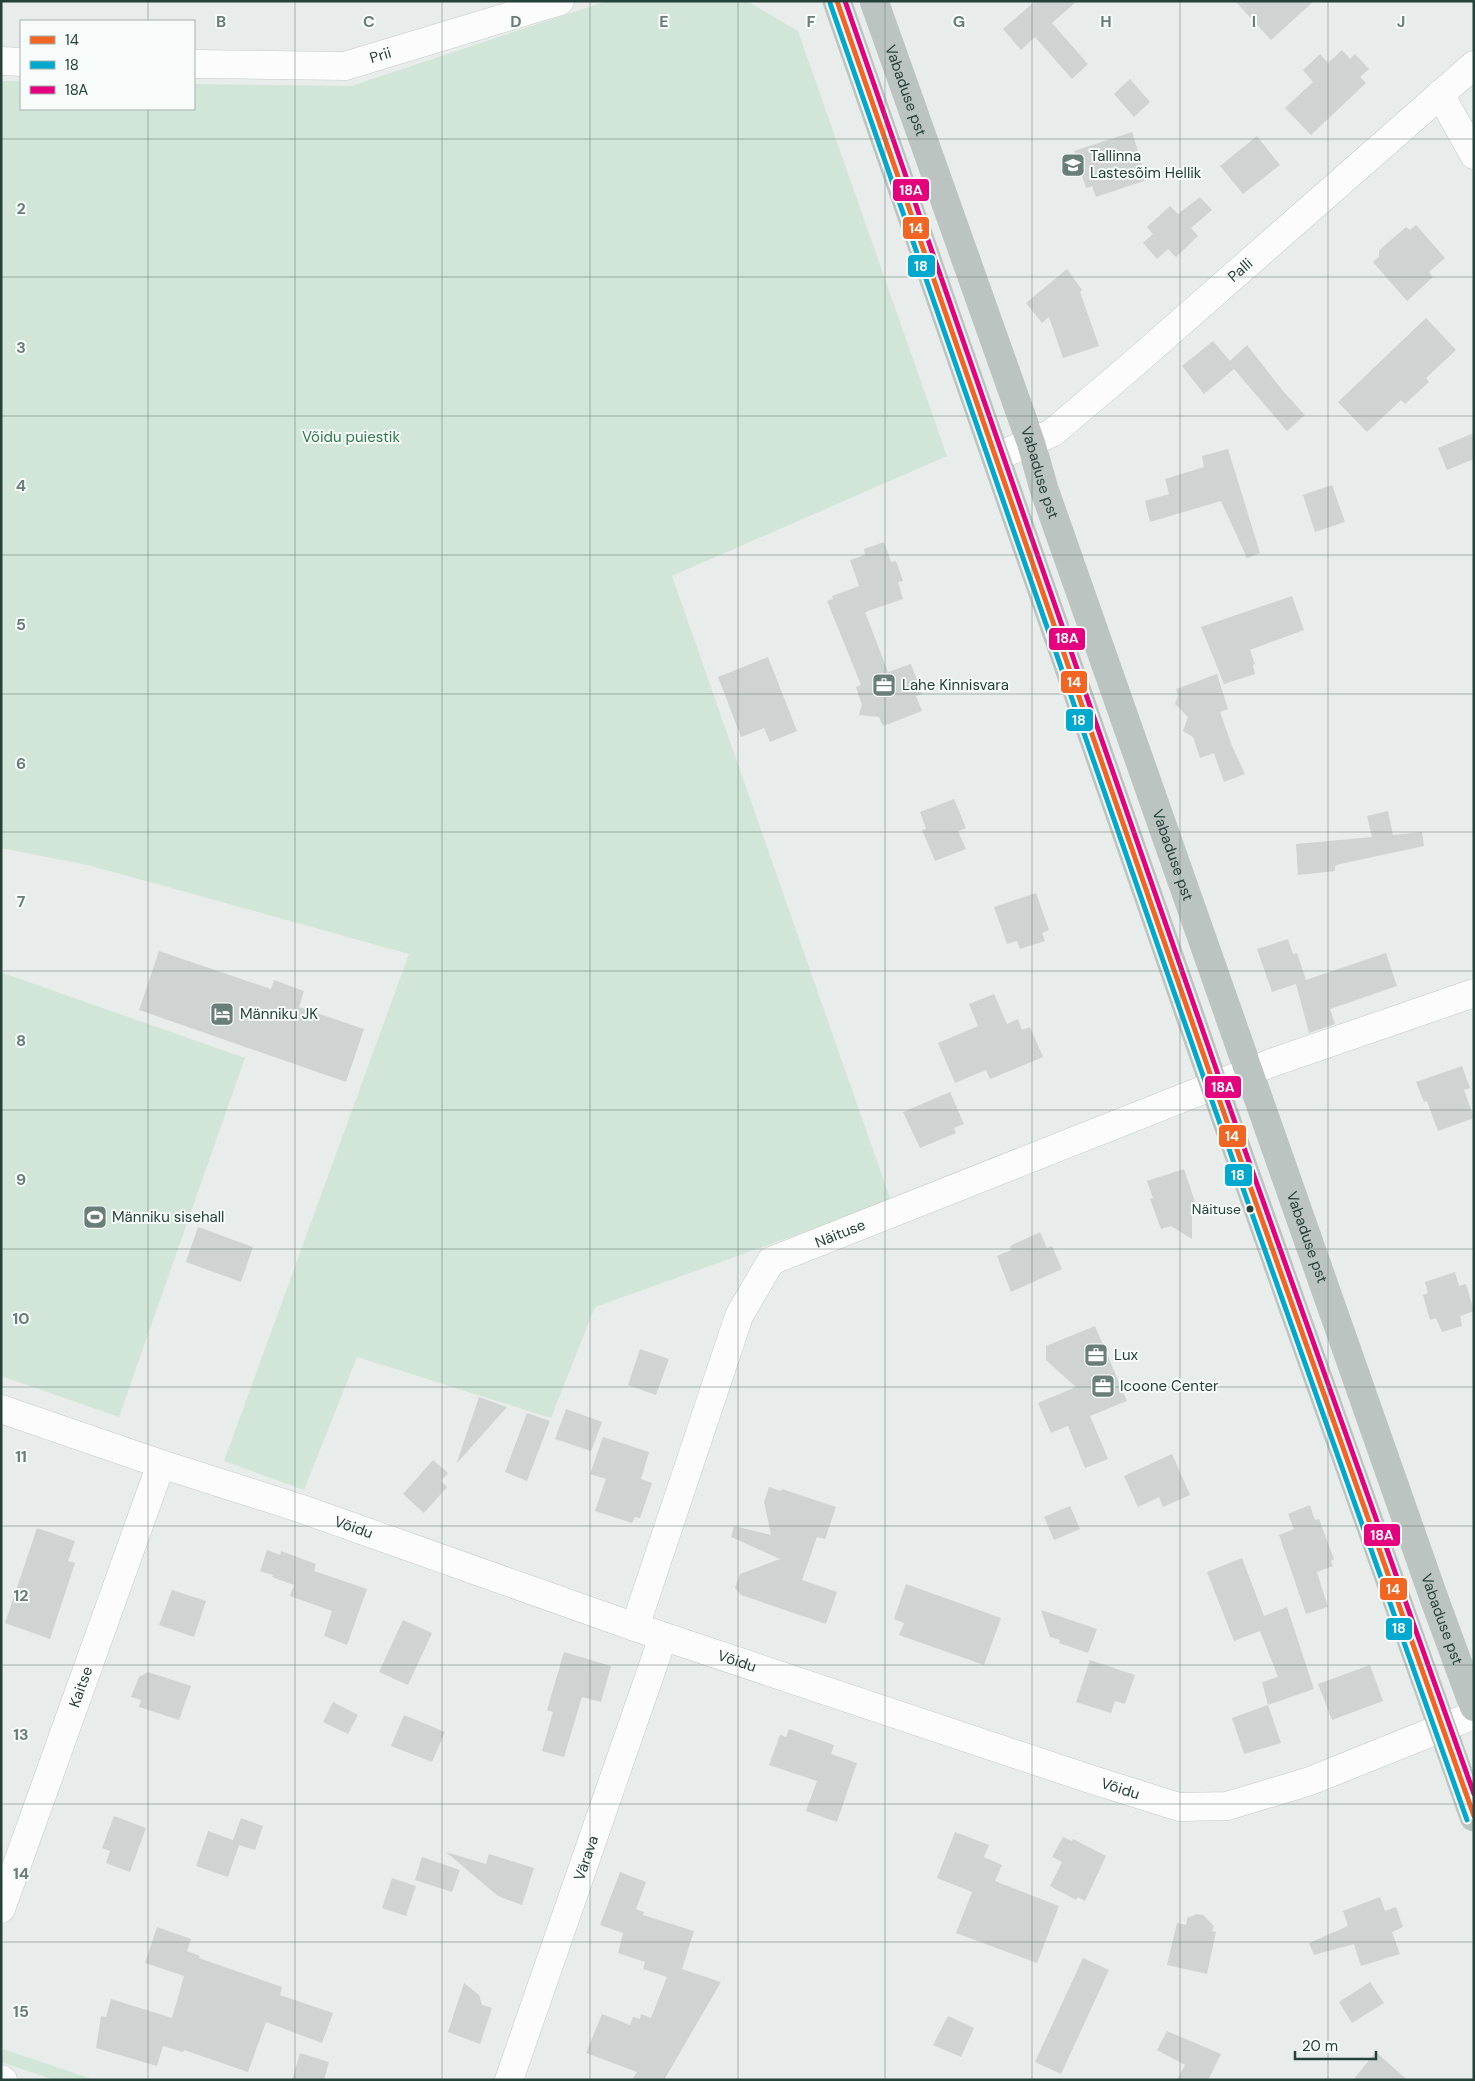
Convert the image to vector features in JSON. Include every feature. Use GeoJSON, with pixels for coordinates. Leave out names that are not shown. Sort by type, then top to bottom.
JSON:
{"type":"FeatureCollection","features":[{"type":"Feature","properties":{"kind":"highway"},"geometry":{"type":"LineString","coordinates":[[837,1],[1214,1085],[1474,1818]]}},
{"type":"Feature","properties":{"kind":"highway","name":"Vabaduse pst"},"geometry":{"type":"LineString","coordinates":[[874,1],[1031,443],[1044,489],[1474,1707]]}},
{"type":"Feature","properties":{"kind":"street","name":"Prii"},"geometry":{"type":"LineString","coordinates":[[195,64],[345,66],[560,1]]}},
{"type":"Feature","properties":{"kind":"street"},"geometry":{"type":"LineString","coordinates":[[1,61],[20,62]]}},
{"type":"Feature","properties":{"kind":"street","name":"Palli"},"geometry":{"type":"LineString","coordinates":[[996,457],[1052,433],[1474,65]]}},
{"type":"Feature","properties":{"kind":"street"},"geometry":{"type":"LineString","coordinates":[[1440,94],[1474,155]]}},
{"type":"Feature","properties":{"kind":"street","name":"Näituse"},"geometry":{"type":"LineString","coordinates":[[635,1628],[739,1316],[771,1261],[1250,1071],[1474,994]]}},
{"type":"Feature","properties":{"kind":"street","name":"Võidu"},"geometry":{"type":"LineString","coordinates":[[1,1409],[161,1464],[299,1508],[635,1628],[1179,1807],[1227,1806],[1310,1781],[1474,1715]]}},
{"type":"Feature","properties":{"kind":"street","name":"Kaitse"},"geometry":{"type":"LineString","coordinates":[[1,1909],[161,1464]]}},
{"type":"Feature","properties":{"kind":"street","name":"Värava"},"geometry":{"type":"LineString","coordinates":[[509,2080],[663,1637]]}},
{"type":"Feature","properties":{"kind":"green space","name":"Võidu puiestik"},"geometry":{"type":"Polygon","coordinates":[[[607,1],[747,1],[798,31],[947,456],[672,576],[891,1201],[595,1307],[551,1418],[357,1357],[304,1490],[224,1461],[409,954],[88,865],[1,848],[1,81],[20,81],[20,110],[195,110],[195,84],[351,86],[607,1]]]}},
{"type":"Feature","properties":{"kind":"green space","name":"Männiku sisehall"},"geometry":{"type":"Polygon","coordinates":[[[3,973],[245,1058],[119,1417],[1,1376],[1,978],[3,973]]]}},
{"type":"Feature","properties":{"kind":"green space"},"geometry":{"type":"Polygon","coordinates":[[[3,2049],[95,2080],[54,2080],[1,2062],[3,2049]]]}},
{"type":"Feature","properties":{"kind":"building"},"geometry":{"type":"Polygon","coordinates":[[[1035,1],[1077,1],[1052,23],[1088,64],[1072,79],[1035,37],[1021,50],[1003,29],[1035,1]]]}},
{"type":"Feature","properties":{"kind":"building"},"geometry":{"type":"Polygon","coordinates":[[[1235,1],[1314,1],[1271,40],[1235,1]]]}},
{"type":"Feature","properties":{"kind":"building"},"geometry":{"type":"Polygon","coordinates":[[[1342,50],[1350,59],[1355,54],[1369,69],[1360,77],[1366,83],[1311,135],[1285,108],[1313,82],[1303,70],[1320,54],[1328,63],[1342,50]]]}},
{"type":"Feature","properties":{"kind":"building"},"geometry":{"type":"Polygon","coordinates":[[[1130,79],[1150,102],[1134,117],[1114,94],[1130,79]]]}},
{"type":"Feature","properties":{"kind":"building"},"geometry":{"type":"Polygon","coordinates":[[[1132,132],[1147,180],[1096,197],[1092,186],[1086,188],[1074,151],[1132,132]]]}},
{"type":"Feature","properties":{"kind":"building"},"geometry":{"type":"Polygon","coordinates":[[[1257,136],[1280,165],[1243,194],[1220,166],[1257,136]]]}},
{"type":"Feature","properties":{"kind":"building"},"geometry":{"type":"Polygon","coordinates":[[[1200,197],[1212,210],[1191,228],[1198,236],[1176,257],[1168,249],[1157,259],[1143,243],[1153,234],[1147,227],[1170,206],[1178,214],[1200,197]]]}},
{"type":"Feature","properties":{"kind":"building"},"geometry":{"type":"Polygon","coordinates":[[[1416,225],[1445,258],[1429,272],[1433,277],[1407,301],[1373,262],[1379,257],[1379,251],[1406,227],[1410,230],[1416,225]]]}},
{"type":"Feature","properties":{"kind":"building"},"geometry":{"type":"Polygon","coordinates":[[[1067,269],[1082,290],[1080,292],[1099,346],[1063,358],[1049,317],[1042,323],[1026,303],[1067,269]]]}},
{"type":"Feature","properties":{"kind":"building"},"geometry":{"type":"Polygon","coordinates":[[[1426,318],[1456,350],[1426,378],[1429,382],[1405,404],[1401,400],[1367,432],[1338,402],[1426,318]]]}},
{"type":"Feature","properties":{"kind":"building"},"geometry":{"type":"Polygon","coordinates":[[[1213,341],[1230,361],[1247,345],[1283,391],[1305,415],[1287,431],[1234,369],[1204,394],[1182,366],[1213,341]]]}},
{"type":"Feature","properties":{"kind":"building"},"geometry":{"type":"Polygon","coordinates":[[[1474,433],[1474,459],[1447,470],[1438,448],[1474,433]]]}},
{"type":"Feature","properties":{"kind":"building"},"geometry":{"type":"Polygon","coordinates":[[[1228,449],[1260,553],[1247,558],[1221,501],[1150,522],[1145,501],[1169,494],[1165,479],[1204,467],[1202,456],[1228,449]]]}},
{"type":"Feature","properties":{"kind":"building"},"geometry":{"type":"Polygon","coordinates":[[[1332,485],[1345,522],[1315,532],[1303,495],[1332,485]]]}},
{"type":"Feature","properties":{"kind":"building"},"geometry":{"type":"Polygon","coordinates":[[[884,542],[891,562],[896,561],[903,581],[898,582],[903,599],[865,612],[888,672],[911,664],[922,694],[916,696],[922,711],[883,726],[879,717],[859,715],[862,705],[856,687],[861,685],[827,601],[833,599],[832,596],[859,586],[850,560],[865,555],[864,549],[884,542]]]}},
{"type":"Feature","properties":{"kind":"building"},"geometry":{"type":"Polygon","coordinates":[[[1292,596],[1304,630],[1250,650],[1255,664],[1253,665],[1255,674],[1224,684],[1201,627],[1292,596]]]}},
{"type":"Feature","properties":{"kind":"building"},"geometry":{"type":"Polygon","coordinates":[[[768,657],[797,731],[770,742],[764,728],[741,737],[718,677],[768,657]]]}},
{"type":"Feature","properties":{"kind":"building"},"geometry":{"type":"Polygon","coordinates":[[[1217,674],[1228,709],[1220,712],[1232,746],[1245,774],[1224,782],[1214,753],[1200,758],[1193,737],[1183,731],[1188,717],[1175,704],[1178,696],[1176,689],[1217,674]]]}},
{"type":"Feature","properties":{"kind":"building"},"geometry":{"type":"Polygon","coordinates":[[[954,799],[966,828],[958,831],[966,849],[935,861],[922,830],[926,829],[920,812],[954,799]]]}},
{"type":"Feature","properties":{"kind":"building"},"geometry":{"type":"Polygon","coordinates":[[[1388,811],[1393,835],[1422,832],[1424,846],[1340,864],[1335,866],[1335,871],[1298,875],[1296,844],[1372,837],[1367,816],[1388,811]]]}},
{"type":"Feature","properties":{"kind":"building"},"geometry":{"type":"Polygon","coordinates":[[[1036,893],[1049,930],[1042,933],[1045,941],[1020,949],[1017,941],[1007,944],[994,907],[1036,893]]]}},
{"type":"Feature","properties":{"kind":"building"},"geometry":{"type":"Polygon","coordinates":[[[1288,939],[1293,954],[1297,953],[1306,980],[1386,953],[1397,986],[1330,1009],[1335,1024],[1309,1033],[1296,984],[1272,992],[1257,949],[1288,939]]]}},
{"type":"Feature","properties":{"kind":"building"},"geometry":{"type":"Polygon","coordinates":[[[159,951],[271,989],[274,980],[304,991],[299,1007],[364,1029],[346,1082],[139,1010],[159,951]]]}},
{"type":"Feature","properties":{"kind":"building"},"geometry":{"type":"Polygon","coordinates":[[[994,994],[1007,1024],[1018,1019],[1022,1030],[1030,1027],[1043,1057],[990,1079],[986,1070],[955,1083],[938,1043],[978,1026],[969,1004],[994,994]]]}},
{"type":"Feature","properties":{"kind":"building"},"geometry":{"type":"Polygon","coordinates":[[[1462,1066],[1470,1088],[1464,1090],[1474,1118],[1438,1131],[1427,1101],[1424,1102],[1416,1082],[1462,1066]]]}},
{"type":"Feature","properties":{"kind":"building"},"geometry":{"type":"Polygon","coordinates":[[[950,1092],[964,1124],[954,1128],[956,1133],[920,1148],[903,1112],[950,1092]]]}},
{"type":"Feature","properties":{"kind":"building"},"geometry":{"type":"Polygon","coordinates":[[[1184,1169],[1197,1208],[1192,1210],[1192,1239],[1171,1226],[1161,1229],[1150,1199],[1153,1198],[1147,1181],[1184,1169]]]}},
{"type":"Feature","properties":{"kind":"building"},"geometry":{"type":"Polygon","coordinates":[[[198,1227],[253,1247],[241,1282],[186,1262],[198,1227]]]}},
{"type":"Feature","properties":{"kind":"building"},"geometry":{"type":"Polygon","coordinates":[[[1040,1232],[1047,1248],[1052,1246],[1062,1269],[1011,1292],[997,1256],[1011,1250],[1010,1246],[1040,1232]]]}},
{"type":"Feature","properties":{"kind":"building"},"geometry":{"type":"Polygon","coordinates":[[[1455,1272],[1459,1286],[1466,1284],[1474,1311],[1460,1316],[1462,1326],[1442,1332],[1436,1318],[1430,1320],[1423,1295],[1428,1293],[1425,1282],[1455,1272]]]}},
{"type":"Feature","properties":{"kind":"building"},"geometry":{"type":"Polygon","coordinates":[[[1095,1326],[1127,1401],[1090,1416],[1108,1459],[1085,1468],[1068,1426],[1051,1433],[1038,1403],[1076,1387],[1046,1360],[1046,1346],[1095,1326]]]}},
{"type":"Feature","properties":{"kind":"building"},"geometry":{"type":"Polygon","coordinates":[[[640,1349],[669,1359],[656,1395],[628,1385],[640,1349]]]}},
{"type":"Feature","properties":{"kind":"building"},"geometry":{"type":"Polygon","coordinates":[[[479,1397],[507,1407],[457,1462],[479,1397]]]}},
{"type":"Feature","properties":{"kind":"building"},"geometry":{"type":"Polygon","coordinates":[[[566,1409],[602,1422],[591,1451],[555,1439],[566,1409]]]}},
{"type":"Feature","properties":{"kind":"building"},"geometry":{"type":"Polygon","coordinates":[[[527,1413],[550,1421],[527,1481],[505,1472],[527,1413]]]}},
{"type":"Feature","properties":{"kind":"building"},"geometry":{"type":"Polygon","coordinates":[[[603,1437],[649,1452],[641,1479],[652,1483],[640,1518],[635,1517],[632,1523],[595,1511],[606,1479],[590,1474],[603,1437]]]}},
{"type":"Feature","properties":{"kind":"building"},"geometry":{"type":"Polygon","coordinates":[[[1172,1454],[1190,1495],[1163,1507],[1159,1497],[1138,1507],[1124,1476],[1172,1454]]]}},
{"type":"Feature","properties":{"kind":"building"},"geometry":{"type":"Polygon","coordinates":[[[433,1460],[448,1473],[441,1481],[447,1487],[424,1513],[403,1494],[433,1460]]]}},
{"type":"Feature","properties":{"kind":"building"},"geometry":{"type":"Polygon","coordinates":[[[769,1487],[781,1491],[782,1489],[836,1507],[825,1539],[817,1537],[802,1580],[837,1592],[826,1624],[741,1595],[735,1588],[740,1574],[780,1559],[731,1537],[734,1526],[771,1535],[764,1502],[769,1487]]]}},
{"type":"Feature","properties":{"kind":"building"},"geometry":{"type":"Polygon","coordinates":[[[1310,1505],[1315,1520],[1319,1519],[1334,1559],[1331,1561],[1333,1566],[1317,1572],[1328,1607],[1306,1614],[1279,1535],[1294,1529],[1288,1514],[1310,1505]]]}},
{"type":"Feature","properties":{"kind":"building"},"geometry":{"type":"Polygon","coordinates":[[[1070,1506],[1080,1529],[1054,1540],[1044,1517],[1070,1506]]]}},
{"type":"Feature","properties":{"kind":"building"},"geometry":{"type":"Polygon","coordinates":[[[37,1528],[75,1541],[68,1561],[75,1563],[50,1639],[5,1623],[37,1528]]]}},
{"type":"Feature","properties":{"kind":"building"},"geometry":{"type":"Polygon","coordinates":[[[267,1550],[280,1555],[281,1551],[316,1564],[314,1571],[367,1589],[347,1645],[324,1636],[332,1611],[290,1596],[294,1585],[260,1571],[267,1550]]]}},
{"type":"Feature","properties":{"kind":"building"},"geometry":{"type":"Polygon","coordinates":[[[1242,1558],[1264,1616],[1287,1607],[1314,1689],[1268,1705],[1262,1682],[1278,1677],[1260,1631],[1234,1641],[1207,1572],[1242,1558]]]}},
{"type":"Feature","properties":{"kind":"building"},"geometry":{"type":"Polygon","coordinates":[[[906,1584],[1001,1618],[984,1665],[899,1635],[904,1623],[894,1619],[906,1584]]]}},
{"type":"Feature","properties":{"kind":"building"},"geometry":{"type":"Polygon","coordinates":[[[172,1590],[206,1601],[194,1637],[159,1625],[172,1590]]]}},
{"type":"Feature","properties":{"kind":"building"},"geometry":{"type":"Polygon","coordinates":[[[1041,1610],[1097,1629],[1088,1653],[1059,1643],[1060,1640],[1050,1637],[1041,1610]]]}},
{"type":"Feature","properties":{"kind":"building"},"geometry":{"type":"Polygon","coordinates":[[[403,1620],[432,1633],[408,1685],[379,1672],[403,1620]]]}},
{"type":"Feature","properties":{"kind":"building"},"geometry":{"type":"Polygon","coordinates":[[[564,1652],[611,1666],[601,1702],[582,1697],[564,1757],[542,1751],[553,1712],[547,1710],[564,1652]]]}},
{"type":"Feature","properties":{"kind":"building"},"geometry":{"type":"Polygon","coordinates":[[[1090,1660],[1135,1675],[1125,1704],[1115,1701],[1111,1713],[1076,1702],[1090,1660]]]}},
{"type":"Feature","properties":{"kind":"building"},"geometry":{"type":"Polygon","coordinates":[[[1370,1665],[1383,1701],[1332,1720],[1318,1684],[1370,1665]]]}},
{"type":"Feature","properties":{"kind":"building"},"geometry":{"type":"Polygon","coordinates":[[[148,1672],[191,1686],[179,1720],[139,1707],[141,1700],[131,1697],[139,1677],[148,1672]]]}},
{"type":"Feature","properties":{"kind":"building"},"geometry":{"type":"Polygon","coordinates":[[[333,1702],[358,1715],[348,1734],[323,1722],[333,1702]]]}},
{"type":"Feature","properties":{"kind":"building"},"geometry":{"type":"Polygon","coordinates":[[[1268,1705],[1281,1743],[1244,1754],[1232,1718],[1268,1705]]]}},
{"type":"Feature","properties":{"kind":"building"},"geometry":{"type":"Polygon","coordinates":[[[404,1715],[445,1732],[432,1762],[391,1746],[404,1715]]]}},
{"type":"Feature","properties":{"kind":"building"},"geometry":{"type":"Polygon","coordinates":[[[789,1729],[834,1745],[831,1754],[857,1763],[837,1822],[806,1811],[817,1781],[769,1765],[780,1735],[786,1737],[789,1729]]]}},
{"type":"Feature","properties":{"kind":"building"},"geometry":{"type":"Polygon","coordinates":[[[114,1816],[146,1828],[130,1872],[106,1863],[110,1851],[102,1848],[114,1816]]]}},
{"type":"Feature","properties":{"kind":"building"},"geometry":{"type":"Polygon","coordinates":[[[241,1818],[263,1826],[255,1850],[239,1845],[228,1877],[196,1866],[208,1831],[233,1840],[241,1818]]]}},
{"type":"Feature","properties":{"kind":"building"},"geometry":{"type":"Polygon","coordinates":[[[955,1832],[989,1845],[984,1857],[1002,1865],[995,1881],[1059,1906],[1037,1963],[956,1933],[972,1892],[937,1878],[955,1832]]]}},
{"type":"Feature","properties":{"kind":"building"},"geometry":{"type":"Polygon","coordinates":[[[1063,1837],[1072,1841],[1073,1839],[1106,1856],[1085,1901],[1078,1897],[1076,1900],[1050,1886],[1062,1862],[1052,1857],[1063,1837]]]}},
{"type":"Feature","properties":{"kind":"building"},"geometry":{"type":"Polygon","coordinates":[[[446,1852],[486,1864],[489,1854],[534,1868],[522,1905],[498,1896],[446,1852]]]}},
{"type":"Feature","properties":{"kind":"building"},"geometry":{"type":"Polygon","coordinates":[[[422,1857],[460,1870],[452,1892],[415,1880],[422,1857]]]}},
{"type":"Feature","properties":{"kind":"building"},"geometry":{"type":"Polygon","coordinates":[[[620,1872],[646,1882],[636,1909],[644,1912],[643,1915],[694,1931],[682,1969],[721,1982],[664,2080],[632,2080],[637,2072],[586,2053],[602,2014],[630,2025],[633,2017],[640,2019],[641,2014],[651,2018],[667,1977],[643,1969],[645,1962],[618,1953],[623,1933],[600,1925],[620,1872]]]}},
{"type":"Feature","properties":{"kind":"building"},"geometry":{"type":"Polygon","coordinates":[[[392,1878],[416,1886],[406,1916],[382,1908],[392,1878]]]}},
{"type":"Feature","properties":{"kind":"building"},"geometry":{"type":"Polygon","coordinates":[[[1380,1897],[1385,1911],[1396,1907],[1403,1927],[1392,1932],[1400,1954],[1361,1966],[1354,1944],[1314,1955],[1309,1943],[1348,1926],[1343,1911],[1380,1897]]]}},
{"type":"Feature","properties":{"kind":"building"},"geometry":{"type":"Polygon","coordinates":[[[1197,1914],[1203,1915],[1214,1926],[1212,1931],[1216,1932],[1207,1974],[1167,1965],[1177,1923],[1186,1925],[1187,1918],[1197,1914]]]}},
{"type":"Feature","properties":{"kind":"building"},"geometry":{"type":"Polygon","coordinates":[[[157,1927],[191,1939],[187,1951],[200,1956],[199,1958],[282,1987],[280,1995],[333,2013],[322,2043],[266,2022],[248,2072],[184,2050],[183,2052],[163,2046],[157,2066],[96,2048],[101,2016],[106,2017],[111,1999],[172,2018],[184,1976],[145,1963],[157,1927]]]}},
{"type":"Feature","properties":{"kind":"building"},"geometry":{"type":"Polygon","coordinates":[[[1083,1958],[1109,1970],[1061,2074],[1035,2062],[1083,1958]]]}},
{"type":"Feature","properties":{"kind":"building"},"geometry":{"type":"Polygon","coordinates":[[[1370,1982],[1384,2003],[1352,2023],[1339,2002],[1370,1982]]]}},
{"type":"Feature","properties":{"kind":"building"},"geometry":{"type":"Polygon","coordinates":[[[464,1983],[479,1995],[482,2005],[492,2008],[480,2044],[448,2032],[464,1983]]]}},
{"type":"Feature","properties":{"kind":"building"},"geometry":{"type":"Polygon","coordinates":[[[948,2016],[974,2028],[961,2057],[933,2045],[948,2016]]]}},
{"type":"Feature","properties":{"kind":"building"},"geometry":{"type":"Polygon","coordinates":[[[1167,2031],[1221,2054],[1208,2080],[1177,2080],[1185,2065],[1157,2050],[1167,2031]]]}},
{"type":"Feature","properties":{"kind":"building"},"geometry":{"type":"Polygon","coordinates":[[[1376,2052],[1407,2080],[1353,2080],[1376,2052]]]}},
{"type":"Feature","properties":{"kind":"building"},"geometry":{"type":"Polygon","coordinates":[[[300,2053],[329,2062],[324,2080],[292,2080],[300,2053]]]}},
{"type":"Feature","properties":{"kind":"transit line","name":"14"},"geometry":{"type":"LineString","coordinates":[[837,1],[1214,1085],[1474,1816]]}},
{"type":"Feature","properties":{"kind":"transit line","name":"18A"},"geometry":{"type":"LineString","coordinates":[[845,1],[1221,1083],[1474,1794]]}},
{"type":"Feature","properties":{"kind":"transit line","name":"18"},"geometry":{"type":"LineString","coordinates":[[830,3],[1207,1087],[1467,1820]]}},
{"type":"Feature","properties":{"kind":"place","name":"Tallinna Lastesõim Hellik"},"geometry":{"type":"Point","coordinates":[1073,165]}},
{"type":"Feature","properties":{"kind":"place","name":"Lahe Kinnisvara"},"geometry":{"type":"Point","coordinates":[884,685]}},
{"type":"Feature","properties":{"kind":"place","name":"Männiku JK"},"geometry":{"type":"Point","coordinates":[222,1014]}},
{"type":"Feature","properties":{"kind":"place","name":"Näituse"},"geometry":{"type":"Point","coordinates":[1250,1209]}},
{"type":"Feature","properties":{"kind":"place","name":"Männiku sisehall"},"geometry":{"type":"Point","coordinates":[95,1217]}},
{"type":"Feature","properties":{"kind":"place","name":"Lux"},"geometry":{"type":"Point","coordinates":[1096,1355]}},
{"type":"Feature","properties":{"kind":"place","name":"Icoone Center"},"geometry":{"type":"Point","coordinates":[1103,1386]}}]}
